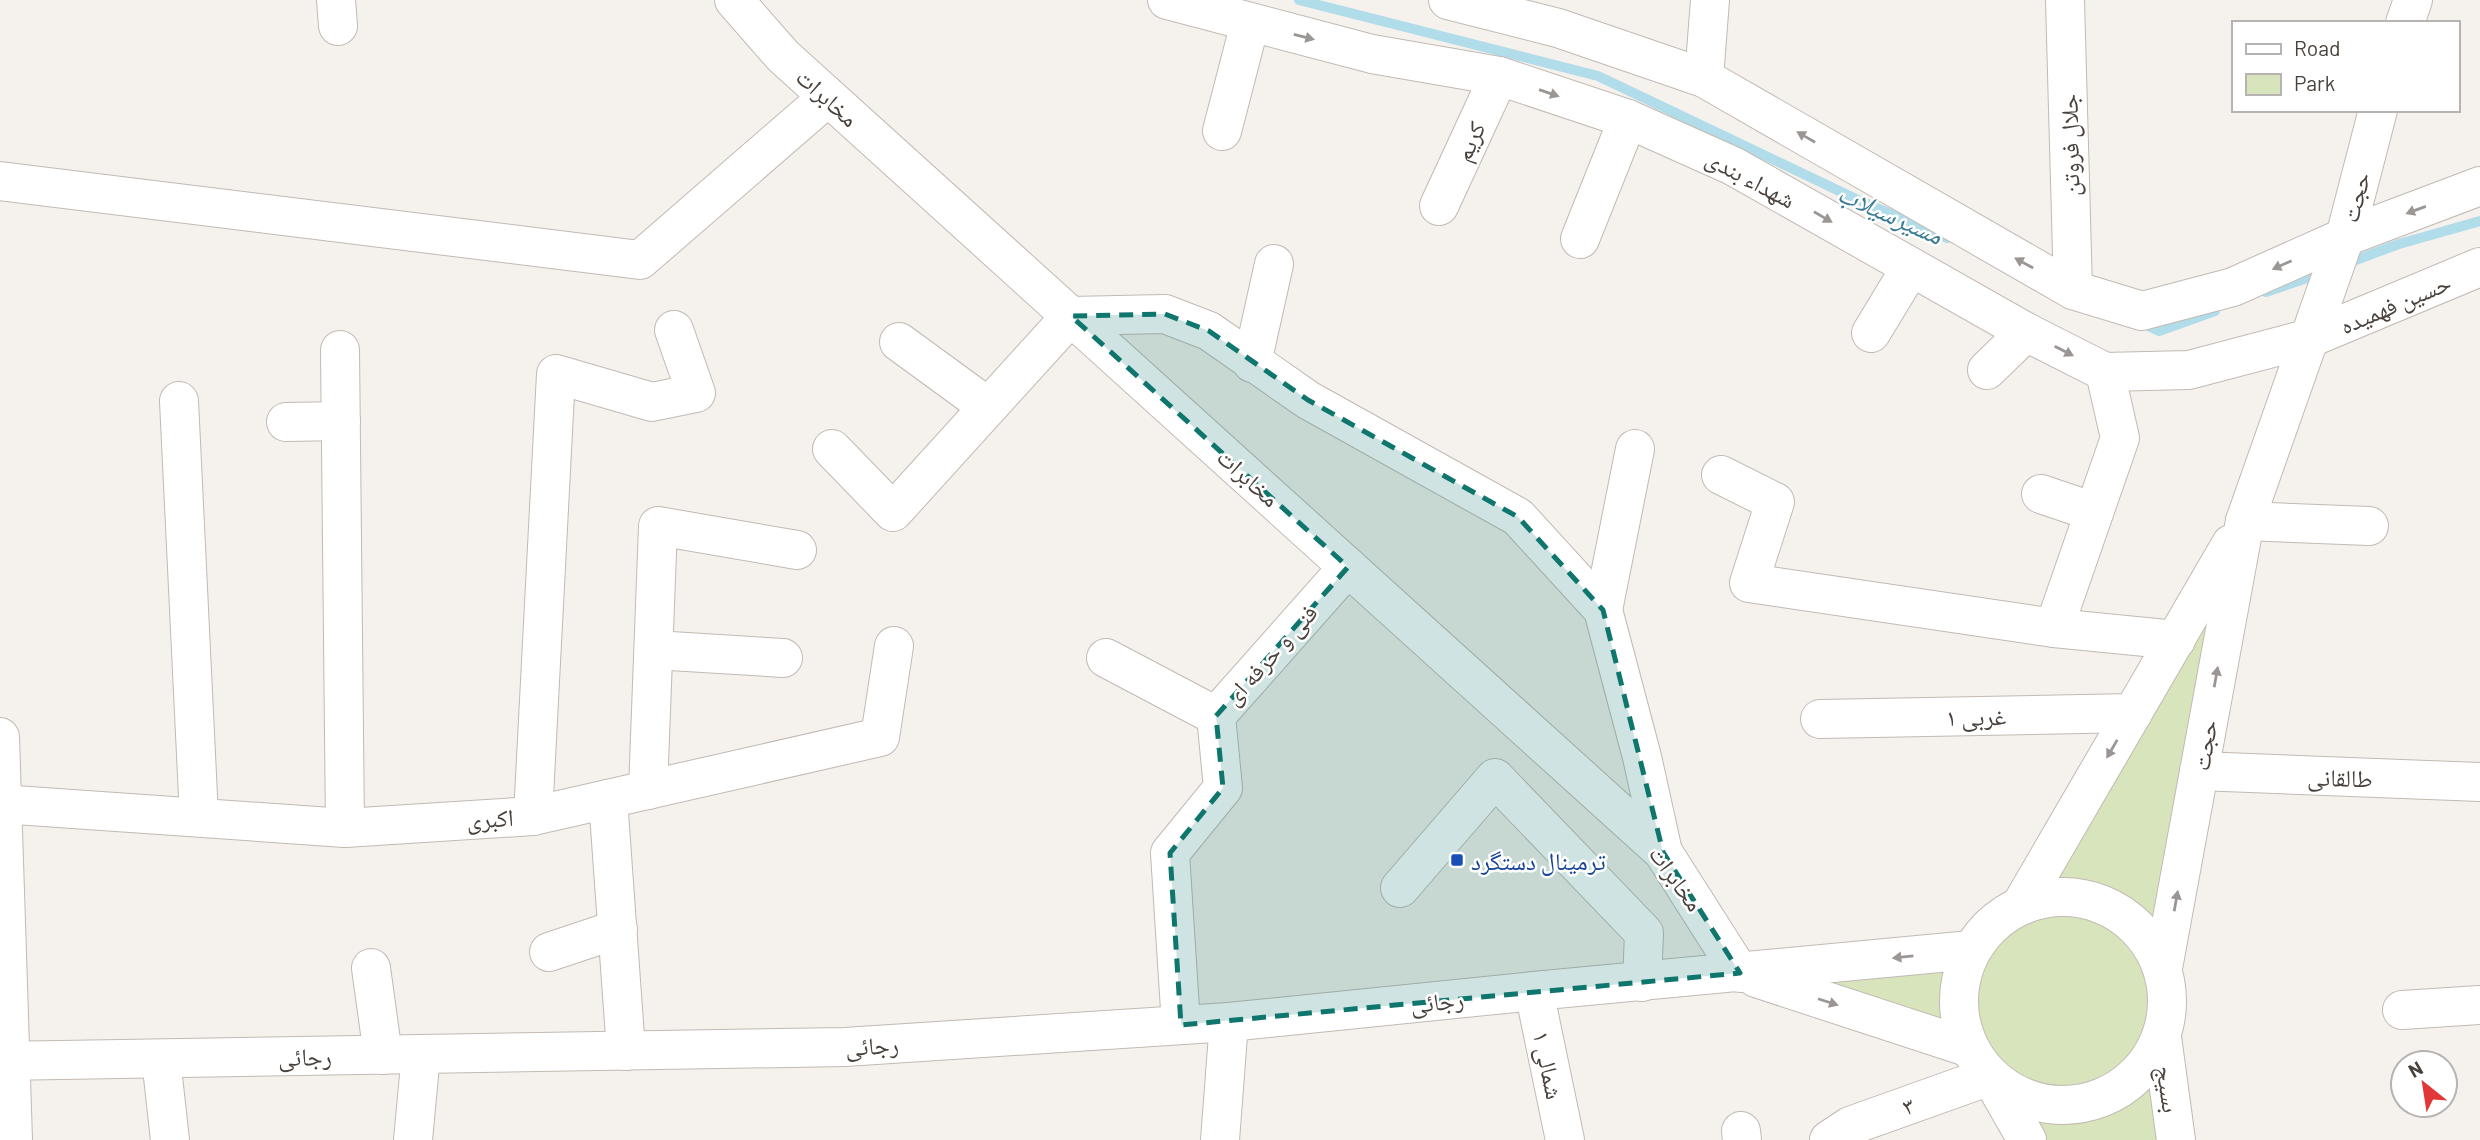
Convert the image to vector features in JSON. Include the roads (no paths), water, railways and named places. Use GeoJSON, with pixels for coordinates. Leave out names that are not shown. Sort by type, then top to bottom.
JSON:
{"type":"FeatureCollection","features":[{"type":"Feature","properties":{"kind":"street","name":"مخابرات"},"geometry":{"type":"LineString","coordinates":[[734,0],[783,56],[1663,852],[1740,973]]}},
{"type":"Feature","properties":{"kind":"street","name":"شهداء بندی"},"geometry":{"type":"LineString","coordinates":[[1167,0],[1372,54],[1499,76],[1628,119],[1733,166],[2026,332],[2105,372],[2189,370],[2310,338]]}},
{"type":"Feature","properties":{"kind":"street"},"geometry":{"type":"LineString","coordinates":[[1448,0],[1558,28],[1704,78],[2073,290],[2142,312],[2233,287],[2345,237],[2480,186]]}},
{"type":"Feature","properties":{"kind":"street"},"geometry":{"type":"LineString","coordinates":[[1704,78],[1710,0]]}},
{"type":"Feature","properties":{"kind":"street","name":"جلال فروتن"},"geometry":{"type":"LineString","coordinates":[[2065,0],[2073,290]]}},
{"type":"Feature","properties":{"kind":"street"},"geometry":{"type":"LineString","coordinates":[[2406,21],[2413,0]]}},
{"type":"Feature","properties":{"kind":"street"},"geometry":{"type":"LineString","coordinates":[[1222,131],[1250,23]]}},
{"type":"Feature","properties":{"kind":"street","name":"کریم"},"geometry":{"type":"LineString","coordinates":[[1439,206],[1499,76]]}},
{"type":"Feature","properties":{"kind":"street"},"geometry":{"type":"LineString","coordinates":[[0,181],[640,260],[828,97]]}},
{"type":"Feature","properties":{"kind":"street","name":"حجت"},"geometry":{"type":"LineString","coordinates":[[2163,968],[2245,521],[2345,237],[2377,112]]}},
{"type":"Feature","properties":{"kind":"street"},"geometry":{"type":"LineString","coordinates":[[1580,239],[1628,119]]}},
{"type":"Feature","properties":{"kind":"street"},"geometry":{"type":"LineString","coordinates":[[1252,363],[1274,264]]}},
{"type":"Feature","properties":{"kind":"street"},"geometry":{"type":"LineString","coordinates":[[1871,333],[1911,267]]}},
{"type":"Feature","properties":{"kind":"street","name":"حسین فهمیده"},"geometry":{"type":"LineString","coordinates":[[2310,338],[2480,267]]}},
{"type":"Feature","properties":{"kind":"street"},"geometry":{"type":"LineString","coordinates":[[832,449],[893,512],[1070,316],[1165,314],[1209,331],[1308,400],[1518,517],[1603,610]]}},
{"type":"Feature","properties":{"kind":"street"},"geometry":{"type":"LineString","coordinates":[[533,816],[556,374],[652,402],[696,393],[674,330]]}},
{"type":"Feature","properties":{"kind":"street"},"geometry":{"type":"LineString","coordinates":[[1987,370],[2026,332]]}},
{"type":"Feature","properties":{"kind":"street"},"geometry":{"type":"LineString","coordinates":[[899,342],[988,407]]}},
{"type":"Feature","properties":{"kind":"street"},"geometry":{"type":"LineString","coordinates":[[340,349],[345,828]]}},
{"type":"Feature","properties":{"kind":"street"},"geometry":{"type":"LineString","coordinates":[[2054,628],[2120,438],[2105,372]]}},
{"type":"Feature","properties":{"kind":"street"},"geometry":{"type":"LineString","coordinates":[[179,401],[199,817]]}},
{"type":"Feature","properties":{"kind":"street"},"geometry":{"type":"LineString","coordinates":[[286,422],[341,421]]}},
{"type":"Feature","properties":{"kind":"street"},"geometry":{"type":"LineString","coordinates":[[1635,449],[1603,610],[1642,757],[1663,852]]}},
{"type":"Feature","properties":{"kind":"street"},"geometry":{"type":"LineString","coordinates":[[1721,475],[1775,502],[1749,583],[2054,628],[2176,639]]}},
{"type":"Feature","properties":{"kind":"street"},"geometry":{"type":"LineString","coordinates":[[2041,494],[2094,512]]}},
{"type":"Feature","properties":{"kind":"street"},"geometry":{"type":"LineString","coordinates":[[2245,521],[2369,526]]}},
{"type":"Feature","properties":{"kind":"street","name":"حجت"},"geometry":{"type":"LineString","coordinates":[[2021,905],[2245,521]]}},
{"type":"Feature","properties":{"kind":"street"},"geometry":{"type":"LineString","coordinates":[[648,790],[658,526],[797,550]]}},
{"type":"Feature","properties":{"kind":"street","name":"فنی و حرفه ای"},"geometry":{"type":"LineString","coordinates":[[1181,1025],[1170,853],[1223,788],[1216,716],[1348,568]]}},
{"type":"Feature","properties":{"kind":"street","name":"اکبری"},"geometry":{"type":"LineString","coordinates":[[1,804],[345,828],[533,816],[880,737],[894,646]]}},
{"type":"Feature","properties":{"kind":"street"},"geometry":{"type":"LineString","coordinates":[[654,650],[783,658]]}},
{"type":"Feature","properties":{"kind":"street"},"geometry":{"type":"LineString","coordinates":[[1106,658],[1216,716]]}},
{"type":"Feature","properties":{"kind":"street","name":"۱ غربی"},"geometry":{"type":"LineString","coordinates":[[1820,719],[2133,713]]}},
{"type":"Feature","properties":{"kind":"street"},"geometry":{"type":"LineString","coordinates":[[0,737],[5,1061],[13,1140]]}},
{"type":"Feature","properties":{"kind":"street","name":"طالقانی"},"geometry":{"type":"LineString","coordinates":[[2199,771],[2480,782]]}},
{"type":"Feature","properties":{"kind":"street"},"geometry":{"type":"LineString","coordinates":[[1401,888],[1496,778],[1644,933],[1642,982]]}},
{"type":"Feature","properties":{"kind":"street"},"geometry":{"type":"LineString","coordinates":[[608,799],[626,1051]]}},
{"type":"Feature","properties":{"kind":"street"},"geometry":{"type":"LineString","coordinates":[[1740,973],[1980,1062],[2018,1095],[2051,1105],[2086,1103],[2118,1090],[2144,1067],[2162,1037],[2168,1003],[2163,968],[2147,937],[2122,914],[2090,900],[2055,896],[2021,905],[1993,923],[1971,950],[1960,982],[1960,1015],[1980,1062],[2027,1140]]}},
{"type":"Feature","properties":{"kind":"street"},"geometry":{"type":"LineString","coordinates":[[549,952],[618,929]]}},
{"type":"Feature","properties":{"kind":"street","name":"رجائی"},"geometry":{"type":"LineString","coordinates":[[5,1061],[845,1047],[1229,1022],[1971,950]]}},
{"type":"Feature","properties":{"kind":"street"},"geometry":{"type":"LineString","coordinates":[[371,968],[402,1054],[413,1140]]}},
{"type":"Feature","properties":{"kind":"street","name":"۱ شمالی"},"geometry":{"type":"LineString","coordinates":[[1534,991],[1565,1140]]}},
{"type":"Feature","properties":{"kind":"street"},"geometry":{"type":"LineString","coordinates":[[2402,1010],[2480,1004]]}},
{"type":"Feature","properties":{"kind":"street"},"geometry":{"type":"LineString","coordinates":[[1220,1140],[1229,1022]]}},
{"type":"Feature","properties":{"kind":"street","name":"بسیج"},"geometry":{"type":"LineString","coordinates":[[2162,1037],[2176,1140]]}},
{"type":"Feature","properties":{"kind":"street"},"geometry":{"type":"LineString","coordinates":[[161,1059],[170,1140]]}},
{"type":"Feature","properties":{"kind":"street","name":"۳"},"geometry":{"type":"LineString","coordinates":[[1829,1140],[1850,1126],[1980,1062]]}},
{"type":"Feature","properties":{"kind":"waterway","name":"مسیرسیلاب"},"geometry":{"type":"LineString","coordinates":[[1299,0],[1598,76],[1856,199],[1947,238]]}},
{"type":"Feature","properties":{"kind":"waterway","name":"مسیرسیلاب"},"geometry":{"type":"LineString","coordinates":[[2345,264],[2399,244],[2480,221]]}},
{"type":"Feature","properties":{"kind":"waterway","name":"مسیرسیلاب"},"geometry":{"type":"LineString","coordinates":[[2266,292],[2324,272]]}},
{"type":"Feature","properties":{"kind":"waterway","name":"مسیرسیلاب"},"geometry":{"type":"LineString","coordinates":[[2142,323],[2159,331],[2215,311]]}},
{"type":"Feature","properties":{"kind":"place","name":"ترمینال دستگرد"},"geometry":{"type":"Point","coordinates":[1457,860]}}]}
